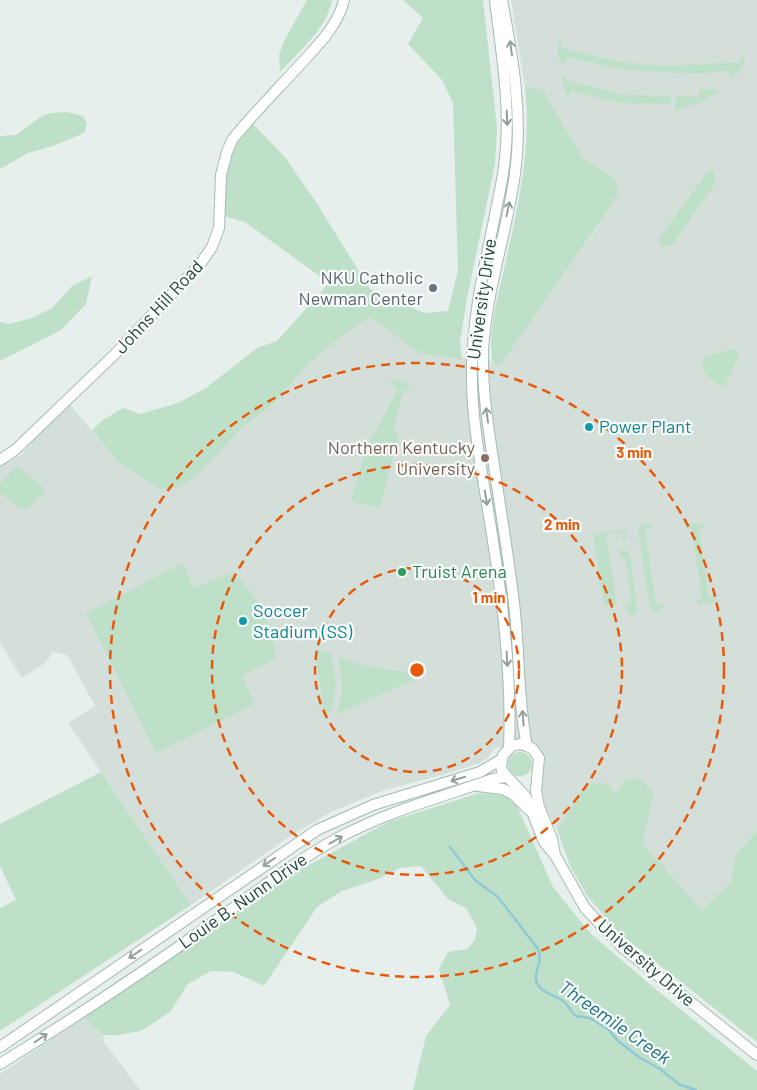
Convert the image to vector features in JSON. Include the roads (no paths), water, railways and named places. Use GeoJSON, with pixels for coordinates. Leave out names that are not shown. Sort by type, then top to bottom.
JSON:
{"type":"FeatureCollection","features":[{"type":"Feature","properties":{"kind":"street","name":"Johns Hill Road"},"geometry":{"type":"LineString","coordinates":[[0,460],[15,450],[101,368],[201,263],[212,247],[219,228],[220,175],[232,140],[315,49],[342,12],[344,0]]}},
{"type":"Feature","properties":{"kind":"street","name":"University Drive"},"geometry":{"type":"LineString","coordinates":[[495,0],[507,112],[507,137],[503,180],[478,302],[472,350],[472,380],[479,451],[504,619],[510,728],[509,748]]}},
{"type":"Feature","properties":{"kind":"street","name":"University Drive"},"geometry":{"type":"LineString","coordinates":[[502,0],[517,95],[518,140],[513,182],[488,312],[483,350],[483,378],[517,620],[520,689],[527,746],[539,758],[536,790],[539,807],[552,839],[555,855]]}},
{"type":"Feature","properties":{"kind":"street"},"geometry":{"type":"LineString","coordinates":[[502,759],[509,748],[516,745],[527,746]]}},
{"type":"Feature","properties":{"kind":"street","name":"University Drive"},"geometry":{"type":"LineString","coordinates":[[502,759],[501,768],[526,797],[544,842],[555,855],[584,908],[603,929],[649,970],[757,1055]]}},
{"type":"Feature","properties":{"kind":"street","name":"Louie B. Nunn Drive"},"geometry":{"type":"LineString","coordinates":[[0,1046],[317,830],[373,805],[480,772],[502,759]]}},
{"type":"Feature","properties":{"kind":"street"},"geometry":{"type":"LineString","coordinates":[[509,779],[518,783],[525,782],[536,775]]}},
{"type":"Feature","properties":{"kind":"street","name":"Louie B. Nunn Drive"},"geometry":{"type":"LineString","coordinates":[[0,1064],[101,999],[314,852],[372,823],[475,785],[494,779],[509,779]]}},
{"type":"Feature","properties":{"kind":"street"},"geometry":{"type":"LineString","coordinates":[[475,785],[503,789],[514,795],[533,814]]}},
{"type":"Feature","properties":{"kind":"waterway","name":"Threemile Creek"},"geometry":{"type":"LineString","coordinates":[[450,847],[475,880],[498,897],[538,949],[540,958],[536,980],[540,988],[565,1002],[576,1016],[590,1018],[609,1030],[618,1041],[680,1085],[696,1090]]}},
{"type":"Feature","properties":{"kind":"place","name":"NKU Catholic Newman Center"},"geometry":{"type":"Point","coordinates":[433,288]}},
{"type":"Feature","properties":{"kind":"place","name":"Power Plant"},"geometry":{"type":"Point","coordinates":[589,427]}},
{"type":"Feature","properties":{"kind":"place","name":"Northern Kentucky University"},"geometry":{"type":"Point","coordinates":[485,458]}},
{"type":"Feature","properties":{"kind":"place","name":"Truist Arena"},"geometry":{"type":"Point","coordinates":[402,572]}},
{"type":"Feature","properties":{"kind":"place","name":"Soccer Stadium (SS)"},"geometry":{"type":"Point","coordinates":[243,621]}}]}
